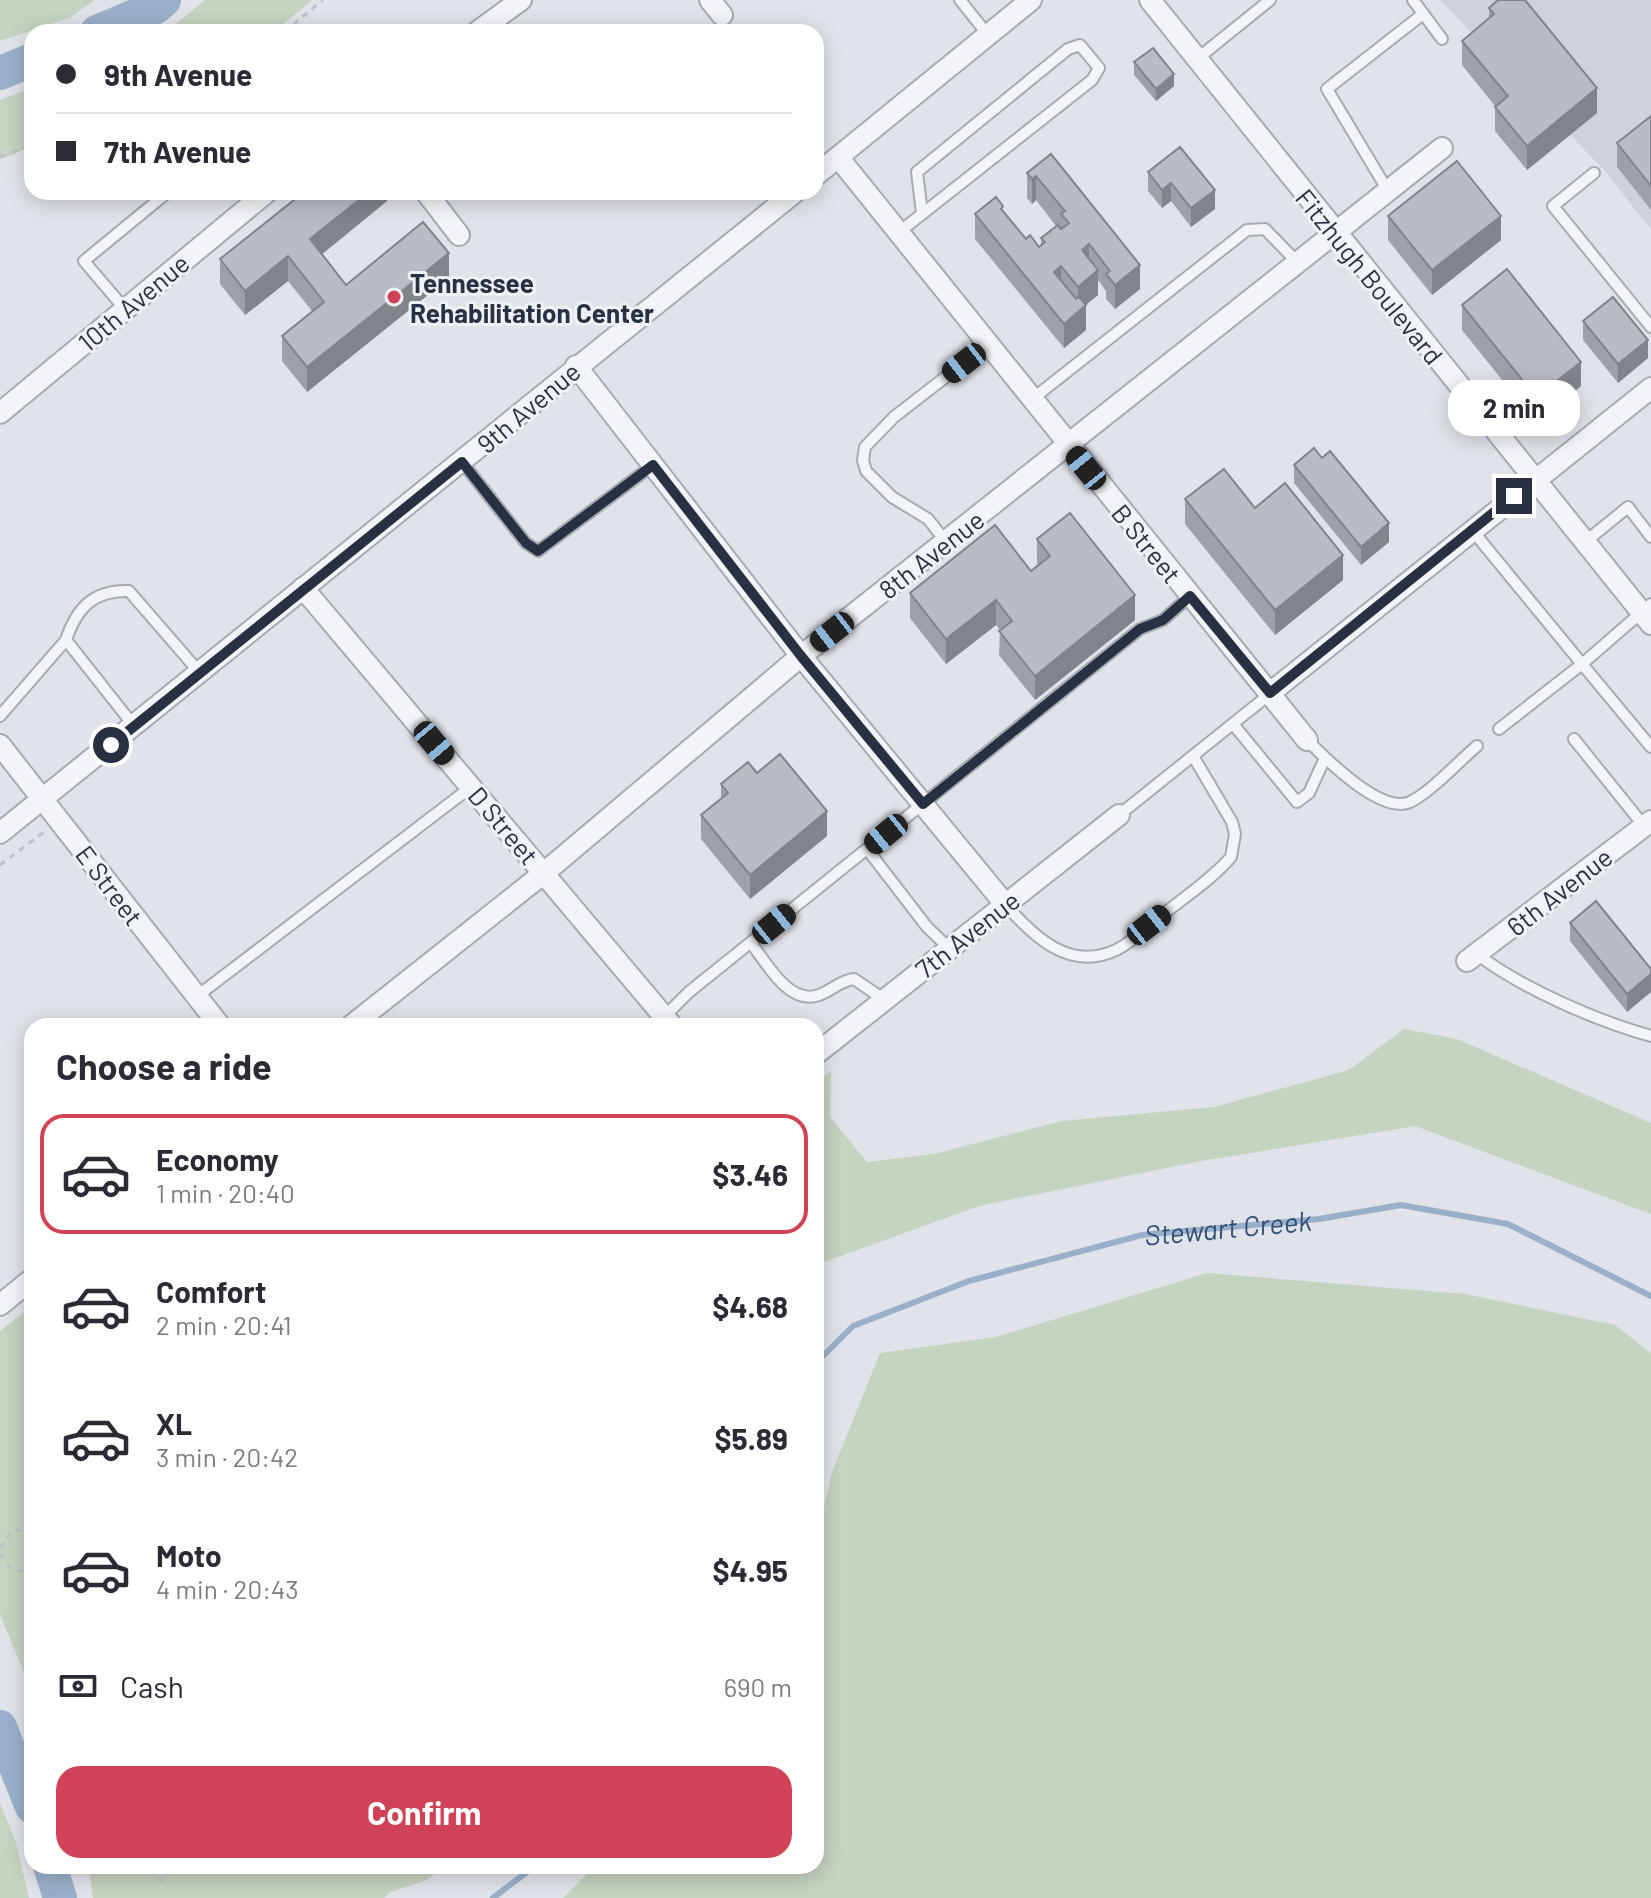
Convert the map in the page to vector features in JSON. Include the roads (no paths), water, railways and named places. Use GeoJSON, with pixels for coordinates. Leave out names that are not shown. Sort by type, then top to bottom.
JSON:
{"type":"FeatureCollection","features":[{"type":"Feature","properties":{"kind":"street"},"geometry":{"type":"LineString","coordinates":[[488,24],[521,0]]}},
{"type":"Feature","properties":{"kind":"street"},"geometry":{"type":"LineString","coordinates":[[824,168],[1031,0]]}},
{"type":"Feature","properties":{"kind":"street","name":"Fitzhugh Boulevard"},"geometry":{"type":"LineString","coordinates":[[1150,0],[1334,233],[1585,542],[1648,614]]}},
{"type":"Feature","properties":{"kind":"street","name":"8th Avenue"},"geometry":{"type":"LineString","coordinates":[[361,1018],[544,873],[801,656],[1442,148]]}},
{"type":"Feature","properties":{"kind":"street","name":"B Street"},"geometry":{"type":"LineString","coordinates":[[838,157],[1068,447],[1307,740]]}},
{"type":"Feature","properties":{"kind":"street","name":"10th Avenue"},"geometry":{"type":"LineString","coordinates":[[0,413],[257,200]]}},
{"type":"Feature","properties":{"kind":"street"},"geometry":{"type":"LineString","coordinates":[[432,200],[459,235]]}},
{"type":"Feature","properties":{"kind":"street","name":"9th Avenue"},"geometry":{"type":"LineString","coordinates":[[0,833],[785,200]]}},
{"type":"Feature","properties":{"kind":"street"},"geometry":{"type":"LineString","coordinates":[[576,366],[801,656],[1005,904]]}},
{"type":"Feature","properties":{"kind":"street"},"geometry":{"type":"LineString","coordinates":[[1270,693],[1651,388]]}},
{"type":"Feature","properties":{"kind":"street","name":"D Street"},"geometry":{"type":"LineString","coordinates":[[303,588],[665,1018]]}},
{"type":"Feature","properties":{"kind":"street","name":"E Street"},"geometry":{"type":"LineString","coordinates":[[0,745],[213,1018]]}},
{"type":"Feature","properties":{"kind":"street","name":"7th Avenue"},"geometry":{"type":"LineString","coordinates":[[824,1048],[1119,815]]}},
{"type":"Feature","properties":{"kind":"street","name":"6th Avenue"},"geometry":{"type":"LineString","coordinates":[[1472,957],[1647,824]]}},
{"type":"Feature","properties":{"kind":"street"},"geometry":{"type":"LineString","coordinates":[[0,1305],[24,1286]]}},
{"type":"Feature","properties":{"kind":"lane"},"geometry":{"type":"LineString","coordinates":[[960,0],[988,35]]}},
{"type":"Feature","properties":{"kind":"lane"},"geometry":{"type":"LineString","coordinates":[[1197,59],[1270,0]]}},
{"type":"Feature","properties":{"kind":"lane"},"geometry":{"type":"LineString","coordinates":[[1413,0],[1442,39]]}},
{"type":"Feature","properties":{"kind":"lane"},"geometry":{"type":"LineString","coordinates":[[1388,191],[1327,89],[1423,14]]}},
{"type":"Feature","properties":{"kind":"lane"},"geometry":{"type":"LineString","coordinates":[[898,233],[1092,80],[1099,68],[1080,45],[1068,49],[917,172],[922,213]]}},
{"type":"Feature","properties":{"kind":"lane"},"geometry":{"type":"LineString","coordinates":[[1594,173],[1553,206],[1651,327]]}},
{"type":"Feature","properties":{"kind":"lane"},"geometry":{"type":"LineString","coordinates":[[124,308],[84,261],[158,200]]}},
{"type":"Feature","properties":{"kind":"lane"},"geometry":{"type":"LineString","coordinates":[[1031,400],[1247,230],[1265,229],[1298,263]]}},
{"type":"Feature","properties":{"kind":"lane"},"geometry":{"type":"LineString","coordinates":[[946,542],[928,519],[892,497],[866,471],[863,460],[865,447],[894,417],[987,345]]}},
{"type":"Feature","properties":{"kind":"lane"},"geometry":{"type":"LineString","coordinates":[[462,462],[526,543],[538,551],[653,465]]}},
{"type":"Feature","properties":{"kind":"lane"},"geometry":{"type":"LineString","coordinates":[[1585,542],[1628,507],[1651,537]]}},
{"type":"Feature","properties":{"kind":"lane"},"geometry":{"type":"LineString","coordinates":[[1472,530],[1651,747]]}},
{"type":"Feature","properties":{"kind":"lane"},"geometry":{"type":"LineString","coordinates":[[0,716],[66,640],[83,605],[99,593],[129,591],[200,673]]}},
{"type":"Feature","properties":{"kind":"lane"},"geometry":{"type":"LineString","coordinates":[[672,1018],[751,943],[1140,629],[1163,620],[1190,596]]}},
{"type":"Feature","properties":{"kind":"lane"},"geometry":{"type":"LineString","coordinates":[[1499,729],[1648,614]]}},
{"type":"Feature","properties":{"kind":"lane"},"geometry":{"type":"LineString","coordinates":[[66,640],[134,726]]}},
{"type":"Feature","properties":{"kind":"lane"},"geometry":{"type":"LineString","coordinates":[[1119,815],[1270,693]]}},
{"type":"Feature","properties":{"kind":"lane"},"geometry":{"type":"LineString","coordinates":[[1233,724],[1297,802],[1309,793],[1325,758]]}},
{"type":"Feature","properties":{"kind":"lane"},"geometry":{"type":"LineString","coordinates":[[1574,739],[1647,824]]}},
{"type":"Feature","properties":{"kind":"lane"},"geometry":{"type":"LineString","coordinates":[[1307,740],[1378,799],[1393,804],[1409,802],[1477,746]]}},
{"type":"Feature","properties":{"kind":"lane"},"geometry":{"type":"LineString","coordinates":[[1005,904],[1037,939],[1069,954],[1114,951],[1137,935],[1231,857],[1235,834],[1232,822],[1193,756]]}},
{"type":"Feature","properties":{"kind":"lane"},"geometry":{"type":"LineString","coordinates":[[196,998],[471,787]]}},
{"type":"Feature","properties":{"kind":"lane"},"geometry":{"type":"LineString","coordinates":[[867,849],[935,937],[949,948]]}},
{"type":"Feature","properties":{"kind":"lane"},"geometry":{"type":"LineString","coordinates":[[751,943],[788,989],[804,997],[815,997],[854,979],[885,1000]]}},
{"type":"Feature","properties":{"kind":"lane"},"geometry":{"type":"LineString","coordinates":[[1472,957],[1622,1028],[1651,1036]]}},
{"type":"Feature","properties":{"kind":"waterway","name":"Stewart Creek"},"geometry":{"type":"LineString","coordinates":[[116,24],[156,7],[164,0]]}},
{"type":"Feature","properties":{"kind":"waterway","name":"Stewart Creek"},"geometry":{"type":"LineString","coordinates":[[0,73],[24,63]]}},
{"type":"Feature","properties":{"kind":"waterway","name":"Stewart Creek"},"geometry":{"type":"LineString","coordinates":[[824,1355],[853,1326],[969,1281],[1142,1235],[1319,1219],[1401,1205],[1508,1224],[1651,1296]]}},
{"type":"Feature","properties":{"kind":"waterway","name":"Stewart Creek"},"geometry":{"type":"LineString","coordinates":[[0,1727],[24,1787]]}},
{"type":"Feature","properties":{"kind":"waterway","name":"Stewart Creek"},"geometry":{"type":"LineString","coordinates":[[52,1874],[60,1898]]}},
{"type":"Feature","properties":{"kind":"waterway","name":"Stewart Creek"},"geometry":{"type":"LineString","coordinates":[[493,1898],[524,1874]]}},
{"type":"Feature","properties":{"kind":"place","name":"Tennessee Rehabilitation Center"},"geometry":{"type":"Point","coordinates":[394,297]}}]}
